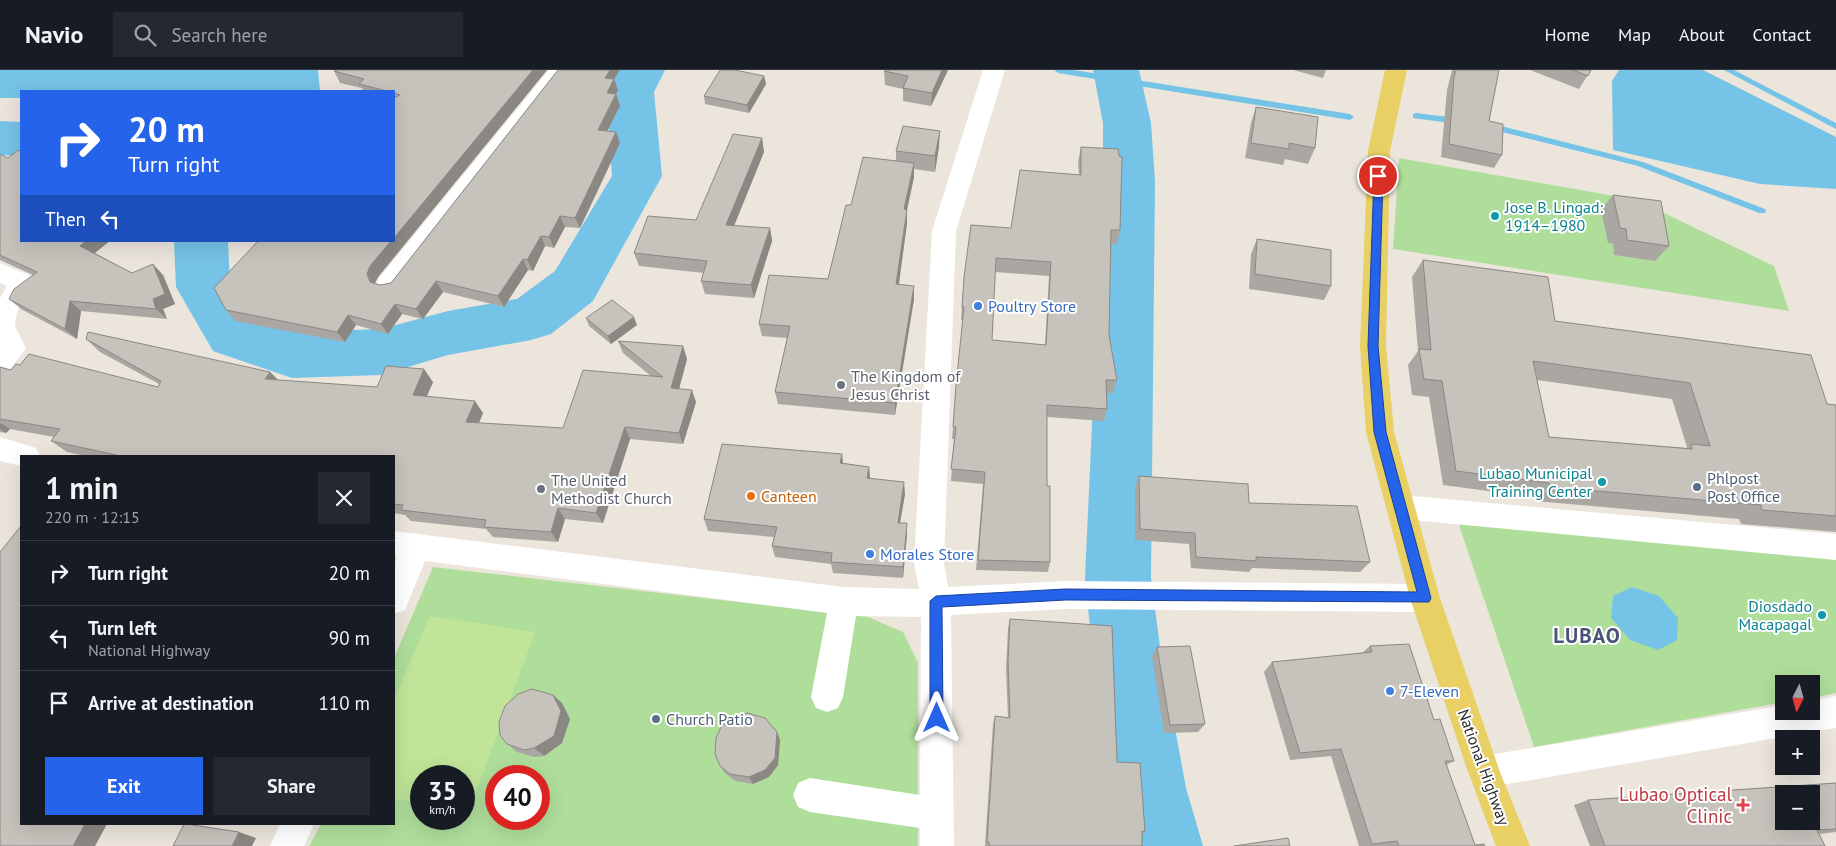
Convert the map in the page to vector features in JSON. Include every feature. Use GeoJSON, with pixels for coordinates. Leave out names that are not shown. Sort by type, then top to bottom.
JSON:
{"type":"FeatureCollection","features":[{"type":"Feature","properties":{"kind":"main road","name":"National Highway"},"geometry":{"type":"LineString","coordinates":[[1396,70],[1379,151],[1373,346],[1380,432],[1425,598],[1484,772],[1513,846]]}},
{"type":"Feature","properties":{"kind":"street"},"geometry":{"type":"LineString","coordinates":[[388,285],[560,70]]}},
{"type":"Feature","properties":{"kind":"street"},"geometry":{"type":"LineString","coordinates":[[810,795],[938,830],[936,601],[929,563],[944,231],[994,70]]}},
{"type":"Feature","properties":{"kind":"street"},"geometry":{"type":"LineString","coordinates":[[0,272],[22,283],[5,311],[2,326],[13,349],[0,363]]}},
{"type":"Feature","properties":{"kind":"street"},"geometry":{"type":"LineString","coordinates":[[0,449],[22,455]]}},
{"type":"Feature","properties":{"kind":"street"},"geometry":{"type":"LineString","coordinates":[[1401,507],[1836,547]]}},
{"type":"Feature","properties":{"kind":"street"},"geometry":{"type":"LineString","coordinates":[[395,595],[405,546],[844,601],[901,604],[1065,594],[1425,598]]}},
{"type":"Feature","properties":{"kind":"street"},"geometry":{"type":"LineString","coordinates":[[828,697],[844,601]]}},
{"type":"Feature","properties":{"kind":"street"},"geometry":{"type":"LineString","coordinates":[[1484,772],[1836,712]]}},
{"type":"Feature","properties":{"kind":"street"},"geometry":{"type":"LineString","coordinates":[[287,846],[297,825]]}},
{"type":"Feature","properties":{"kind":"green space"},"geometry":{"type":"Polygon","coordinates":[[[1399,158],[1637,200],[1774,266],[1789,311],[1393,249],[1399,158]]]}},
{"type":"Feature","properties":{"kind":"green space"},"geometry":{"type":"Polygon","coordinates":[[[1457,519],[1836,554],[1836,693],[1820,696],[1820,675],[1775,675],[1775,704],[1534,747],[1457,519]]]}},
{"type":"Feature","properties":{"kind":"green space","name":"Church Patio"},"geometry":{"type":"Polygon","coordinates":[[[433,567],[868,617],[903,632],[918,663],[918,846],[309,846],[320,825],[395,825],[395,656],[433,567]]]}},
{"type":"Feature","properties":{"kind":"green space"},"geometry":{"type":"Polygon","coordinates":[[[430,616],[535,632],[475,795],[475,765],[410,765],[410,801],[395,799],[395,698],[430,616]]]}},
{"type":"Feature","properties":{"kind":"water"},"geometry":{"type":"Polygon","coordinates":[[[0,70],[318,70],[320,90],[20,90],[20,98],[0,98],[0,70]]]}},
{"type":"Feature","properties":{"kind":"water"},"geometry":{"type":"Polygon","coordinates":[[[1619,70],[1703,70],[1836,137],[1836,189],[1760,184],[1613,150],[1612,81],[1619,70]]]}},
{"type":"Feature","properties":{"kind":"water"},"geometry":{"type":"Polygon","coordinates":[[[1632,587],[1659,596],[1678,618],[1677,640],[1658,650],[1630,640],[1611,618],[1613,596],[1632,587]]]}},
{"type":"Feature","properties":{"kind":"building"},"geometry":{"type":"Polygon","coordinates":[[[533,70],[395,237],[395,98],[400,95],[395,93],[395,90],[383,90],[359,84],[364,79],[334,71],[533,70]]]}},
{"type":"Feature","properties":{"kind":"building"},"geometry":{"type":"Polygon","coordinates":[[[558,70],[610,70],[605,78],[614,79],[607,93],[616,94],[598,130],[616,132],[575,218],[560,216],[549,237],[541,236],[527,260],[523,259],[498,296],[436,281],[416,309],[395,304],[381,324],[348,315],[337,332],[226,310],[214,288],[257,242],[390,242],[370,266],[367,274],[370,282],[380,285],[391,283],[558,70]]]}},
{"type":"Feature","properties":{"kind":"building"},"geometry":{"type":"Polygon","coordinates":[[[720,70],[735,70],[764,76],[747,105],[704,96],[720,70]]]}},
{"type":"Feature","properties":{"kind":"building"},"geometry":{"type":"Polygon","coordinates":[[[885,70],[942,70],[932,93],[903,88],[908,76],[885,70]]]}},
{"type":"Feature","properties":{"kind":"building"},"geometry":{"type":"Polygon","coordinates":[[[1456,70],[1499,70],[1489,121],[1503,124],[1502,155],[1449,144],[1456,70]]]}},
{"type":"Feature","properties":{"kind":"building"},"geometry":{"type":"Polygon","coordinates":[[[1573,70],[1591,70],[1588,76],[1573,70]]]}},
{"type":"Feature","properties":{"kind":"building"},"geometry":{"type":"Polygon","coordinates":[[[1256,107],[1318,117],[1315,148],[1289,143],[1289,149],[1251,143],[1256,107]]]}},
{"type":"Feature","properties":{"kind":"building"},"geometry":{"type":"Polygon","coordinates":[[[903,126],[940,131],[935,156],[896,151],[903,126]]]}},
{"type":"Feature","properties":{"kind":"building"},"geometry":{"type":"Polygon","coordinates":[[[733,134],[762,138],[726,225],[770,228],[751,285],[701,281],[707,261],[634,253],[648,216],[696,220],[733,134]]]}},
{"type":"Feature","properties":{"kind":"building"},"geometry":{"type":"Polygon","coordinates":[[[1081,147],[1118,149],[1119,156],[1122,157],[1120,230],[1111,230],[1109,335],[1117,380],[1106,380],[1107,409],[1047,405],[1047,486],[1050,486],[1050,562],[978,560],[985,472],[951,469],[956,427],[953,427],[964,307],[962,307],[964,277],[971,225],[1011,228],[1020,170],[1081,175],[1081,147]],[[996,258],[992,340],[1046,345],[1051,262],[996,258]]]}},
{"type":"Feature","properties":{"kind":"building"},"geometry":{"type":"Polygon","coordinates":[[[18,150],[20,151],[20,242],[85,242],[80,246],[132,273],[153,264],[165,294],[153,299],[156,309],[70,301],[65,329],[9,299],[14,289],[37,272],[0,255],[0,154],[8,158],[18,150]]]}},
{"type":"Feature","properties":{"kind":"building"},"geometry":{"type":"Polygon","coordinates":[[[863,157],[914,163],[904,209],[907,210],[896,284],[914,286],[895,403],[775,392],[790,326],[759,324],[769,275],[828,279],[846,205],[851,205],[863,157]]]}},
{"type":"Feature","properties":{"kind":"building"},"geometry":{"type":"Polygon","coordinates":[[[1613,195],[1661,201],[1669,246],[1627,240],[1626,229],[1620,228],[1613,195]]]}},
{"type":"Feature","properties":{"kind":"building"},"geometry":{"type":"Polygon","coordinates":[[[1257,239],[1331,250],[1331,286],[1255,274],[1257,239]]]}},
{"type":"Feature","properties":{"kind":"building"},"geometry":{"type":"Polygon","coordinates":[[[1423,260],[1548,277],[1555,321],[1811,355],[1827,404],[1836,405],[1836,516],[1762,510],[1761,505],[1550,487],[1549,483],[1456,471],[1442,381],[1424,379],[1419,349],[1431,350],[1423,260]],[[1533,361],[1549,437],[1692,449],[1691,444],[1710,446],[1690,383],[1533,361]]]}},
{"type":"Feature","properties":{"kind":"building"},"geometry":{"type":"Polygon","coordinates":[[[612,300],[634,317],[608,336],[586,318],[612,300]]]}},
{"type":"Feature","properties":{"kind":"building"},"geometry":{"type":"Polygon","coordinates":[[[88,332],[270,372],[265,379],[377,387],[386,366],[424,369],[413,395],[475,401],[466,422],[563,428],[583,370],[663,377],[618,341],[683,346],[671,388],[692,390],[679,433],[625,427],[596,513],[558,508],[551,532],[484,527],[486,520],[401,510],[403,505],[395,504],[395,455],[116,455],[51,441],[60,429],[0,419],[0,367],[11,370],[16,364],[20,365],[29,354],[158,387],[161,381],[86,339],[88,332]]]}},
{"type":"Feature","properties":{"kind":"building"},"geometry":{"type":"Polygon","coordinates":[[[722,444],[842,454],[840,463],[869,467],[867,478],[904,482],[898,523],[907,523],[903,567],[831,562],[832,553],[772,546],[777,527],[704,519],[722,444]]]}},
{"type":"Feature","properties":{"kind":"building"},"geometry":{"type":"Polygon","coordinates":[[[1139,476],[1248,484],[1249,503],[1357,506],[1370,562],[1256,557],[1256,561],[1196,557],[1195,533],[1140,529],[1139,476]]]}},
{"type":"Feature","properties":{"kind":"building"},"geometry":{"type":"Polygon","coordinates":[[[20,527],[20,825],[84,825],[73,846],[0,846],[0,552],[20,527]]]}},
{"type":"Feature","properties":{"kind":"building"},"geometry":{"type":"Polygon","coordinates":[[[1010,619],[1112,626],[1117,762],[1140,763],[1145,832],[1142,831],[1142,846],[989,846],[989,842],[987,842],[995,716],[1010,718],[1008,661],[1010,619]]]}},
{"type":"Feature","properties":{"kind":"building"},"geometry":{"type":"Polygon","coordinates":[[[1409,644],[1434,720],[1440,719],[1454,761],[1445,761],[1475,845],[1484,844],[1485,846],[1399,846],[1397,841],[1372,844],[1341,749],[1300,753],[1272,662],[1372,652],[1370,646],[1409,644]]]}},
{"type":"Feature","properties":{"kind":"building"},"geometry":{"type":"Polygon","coordinates":[[[1190,646],[1205,724],[1170,725],[1157,647],[1190,646]]]}},
{"type":"Feature","properties":{"kind":"building"},"geometry":{"type":"Polygon","coordinates":[[[532,689],[553,695],[561,711],[554,736],[534,748],[524,750],[507,744],[500,735],[499,722],[505,706],[518,694],[532,689]]]}},
{"type":"Feature","properties":{"kind":"building"},"geometry":{"type":"Polygon","coordinates":[[[747,713],[765,718],[777,732],[775,758],[765,770],[749,777],[730,774],[720,766],[715,754],[716,738],[721,727],[733,717],[747,713]]]}},
{"type":"Feature","properties":{"kind":"building"},"geometry":{"type":"Polygon","coordinates":[[[1836,783],[1836,829],[1820,830],[1820,785],[1807,785],[1836,783]]]}},
{"type":"Feature","properties":{"kind":"building"},"geometry":{"type":"Polygon","coordinates":[[[1775,787],[1775,830],[1817,830],[1825,846],[1605,846],[1588,800],[1775,787]]]}},
{"type":"Feature","properties":{"kind":"building"},"geometry":{"type":"Polygon","coordinates":[[[184,825],[239,832],[232,846],[173,846],[184,825]]]}},
{"type":"Feature","properties":{"kind":"building"},"geometry":{"type":"Polygon","coordinates":[[[1288,838],[1290,846],[1234,846],[1288,838]]]}},
{"type":"Feature","properties":{"kind":"waterway"},"geometry":{"type":"LineString","coordinates":[[201,242],[203,287],[233,335],[292,355],[381,352],[448,333],[531,318],[574,286],[637,176],[630,92],[642,70]]}},
{"type":"Feature","properties":{"kind":"waterway"},"geometry":{"type":"LineString","coordinates":[[1058,70],[1350,117]]}},
{"type":"Feature","properties":{"kind":"waterway"},"geometry":{"type":"LineString","coordinates":[[1116,70],[1127,123],[1129,182],[1118,578],[1126,647],[1149,788],[1165,846]]}},
{"type":"Feature","properties":{"kind":"waterway"},"geometry":{"type":"LineString","coordinates":[[1728,70],[1836,126]]}},
{"type":"Feature","properties":{"kind":"waterway"},"geometry":{"type":"LineString","coordinates":[[1416,116],[1457,121]]}},
{"type":"Feature","properties":{"kind":"waterway"},"geometry":{"type":"LineString","coordinates":[[1489,126],[1640,164],[1762,211]]}},
{"type":"Feature","properties":{"kind":"waterway"},"geometry":{"type":"LineString","coordinates":[[0,138],[20,139]]}},
{"type":"Feature","properties":{"kind":"place","name":"Jose B. Lingad: 1914–1980"},"geometry":{"type":"Point","coordinates":[1495,216]}},
{"type":"Feature","properties":{"kind":"place","name":"Poultry Store"},"geometry":{"type":"Point","coordinates":[978,306]}},
{"type":"Feature","properties":{"kind":"place","name":"The Kingdom of Jesus Christ"},"geometry":{"type":"Point","coordinates":[841,385]}},
{"type":"Feature","properties":{"kind":"place","name":"Lubao Municipal Training Center"},"geometry":{"type":"Point","coordinates":[1602,482]}},
{"type":"Feature","properties":{"kind":"place","name":"Phlpost Post Office"},"geometry":{"type":"Point","coordinates":[1697,487]}},
{"type":"Feature","properties":{"kind":"place","name":"The United Methodist Church"},"geometry":{"type":"Point","coordinates":[541,489]}},
{"type":"Feature","properties":{"kind":"place","name":"Canteen"},"geometry":{"type":"Point","coordinates":[751,496]}},
{"type":"Feature","properties":{"kind":"place","name":"Morales Store"},"geometry":{"type":"Point","coordinates":[870,554]}},
{"type":"Feature","properties":{"kind":"place","name":"Diosdado Macapagal"},"geometry":{"type":"Point","coordinates":[1822,615]}},
{"type":"Feature","properties":{"kind":"place","name":"7-Eleven"},"geometry":{"type":"Point","coordinates":[1390,691]}},
{"type":"Feature","properties":{"kind":"place","name":"Church Patio"},"geometry":{"type":"Point","coordinates":[656,719]}},
{"type":"Feature","properties":{"kind":"place","name":"Lubao Optical Clinic"},"geometry":{"type":"Point","coordinates":[1743,805]}},
{"type":"Feature","properties":{"kind":"district","name":"LUBAO"},"geometry":{"type":"Point","coordinates":[1587,635]}},
{"type":"Feature","properties":{"kind":"route"},"geometry":{"type":"LineString","coordinates":[[937,718],[936,601],[1065,594],[1425,598],[1380,432],[1373,346],[1378,176]]}}]}
